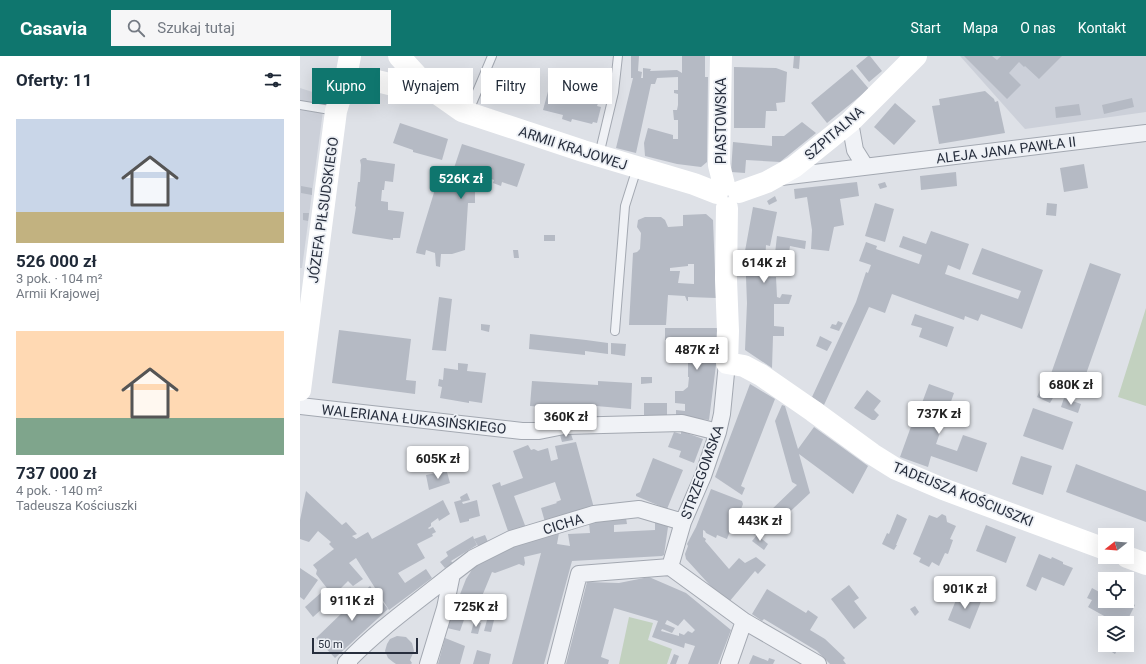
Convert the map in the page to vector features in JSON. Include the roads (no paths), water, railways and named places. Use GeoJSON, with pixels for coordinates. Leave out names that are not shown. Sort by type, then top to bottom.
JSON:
{"type":"FeatureCollection","features":[{"type":"Feature","properties":{"kind":"street","name":"JÓZEFA PIŁSUDSKIEGO"},"geometry":{"type":"LineString","coordinates":[[347,68],[350,56]]}},
{"type":"Feature","properties":{"kind":"street","name":"ARMII KRAJOWEJ"},"geometry":{"type":"LineString","coordinates":[[399,56],[410,68]]}},
{"type":"Feature","properties":{"kind":"street","name":"PIASTOWSKA"},"geometry":{"type":"LineString","coordinates":[[721,56],[725,189]]}},
{"type":"Feature","properties":{"kind":"street","name":"SZPITALNA"},"geometry":{"type":"LineString","coordinates":[[725,189],[777,178],[794,167],[850,122],[916,56]]}},
{"type":"Feature","properties":{"kind":"street","name":"JÓZEFA PIŁSUDSKIEGO"},"geometry":{"type":"LineString","coordinates":[[300,390],[340,104]]}},
{"type":"Feature","properties":{"kind":"street","name":"ARMII KRAJOWEJ"},"geometry":{"type":"LineString","coordinates":[[452,104],[462,111],[637,168],[694,184],[725,189]]}},
{"type":"Feature","properties":{"kind":"street"},"geometry":{"type":"LineString","coordinates":[[850,122],[855,150],[865,166]]}},
{"type":"Feature","properties":{"kind":"street","name":"ALEJA JANA PAWŁA II"},"geometry":{"type":"LineString","coordinates":[[777,178],[865,166],[1146,133]]}},
{"type":"Feature","properties":{"kind":"street","name":"STRZEGOMSKA"},"geometry":{"type":"LineString","coordinates":[[670,567],[683,522],[703,476],[718,432],[722,414],[728,363],[725,189]]}},
{"type":"Feature","properties":{"kind":"street","name":"TADEUSZA KOŚCIUSZKI"},"geometry":{"type":"LineString","coordinates":[[728,363],[744,366],[761,375],[878,458],[896,469],[1098,546]]}},
{"type":"Feature","properties":{"kind":"street","name":"WALERIANA ŁUKASIŃSKIEGO"},"geometry":{"type":"LineString","coordinates":[[300,406],[522,431],[539,431],[564,426],[682,423],[718,432]]}},
{"type":"Feature","properties":{"kind":"street","name":"CICHA"},"geometry":{"type":"LineString","coordinates":[[346,664],[364,645],[423,596],[473,558],[511,539],[594,514],[639,509],[683,522]]}},
{"type":"Feature","properties":{"kind":"street"},"geometry":{"type":"LineString","coordinates":[[1134,560],[1146,564]]}},
{"type":"Feature","properties":{"kind":"street"},"geometry":{"type":"LineString","coordinates":[[556,664],[579,574],[670,567],[744,621],[818,664]]}},
{"type":"Feature","properties":{"kind":"street"},"geometry":{"type":"LineString","coordinates":[[428,664],[445,608],[452,574]]}},
{"type":"Feature","properties":{"kind":"street"},"geometry":{"type":"LineString","coordinates":[[729,664],[744,621]]}},
{"type":"Feature","properties":{"kind":"lane"},"geometry":{"type":"LineString","coordinates":[[468,113],[492,56]]}},
{"type":"Feature","properties":{"kind":"lane"},"geometry":{"type":"LineString","coordinates":[[599,156],[614,92],[618,56]]}},
{"type":"Feature","properties":{"kind":"lane"},"geometry":{"type":"LineString","coordinates":[[300,105],[313,104]]}},
{"type":"Feature","properties":{"kind":"lane"},"geometry":{"type":"LineString","coordinates":[[615,331],[625,206],[637,168]]}}]}
